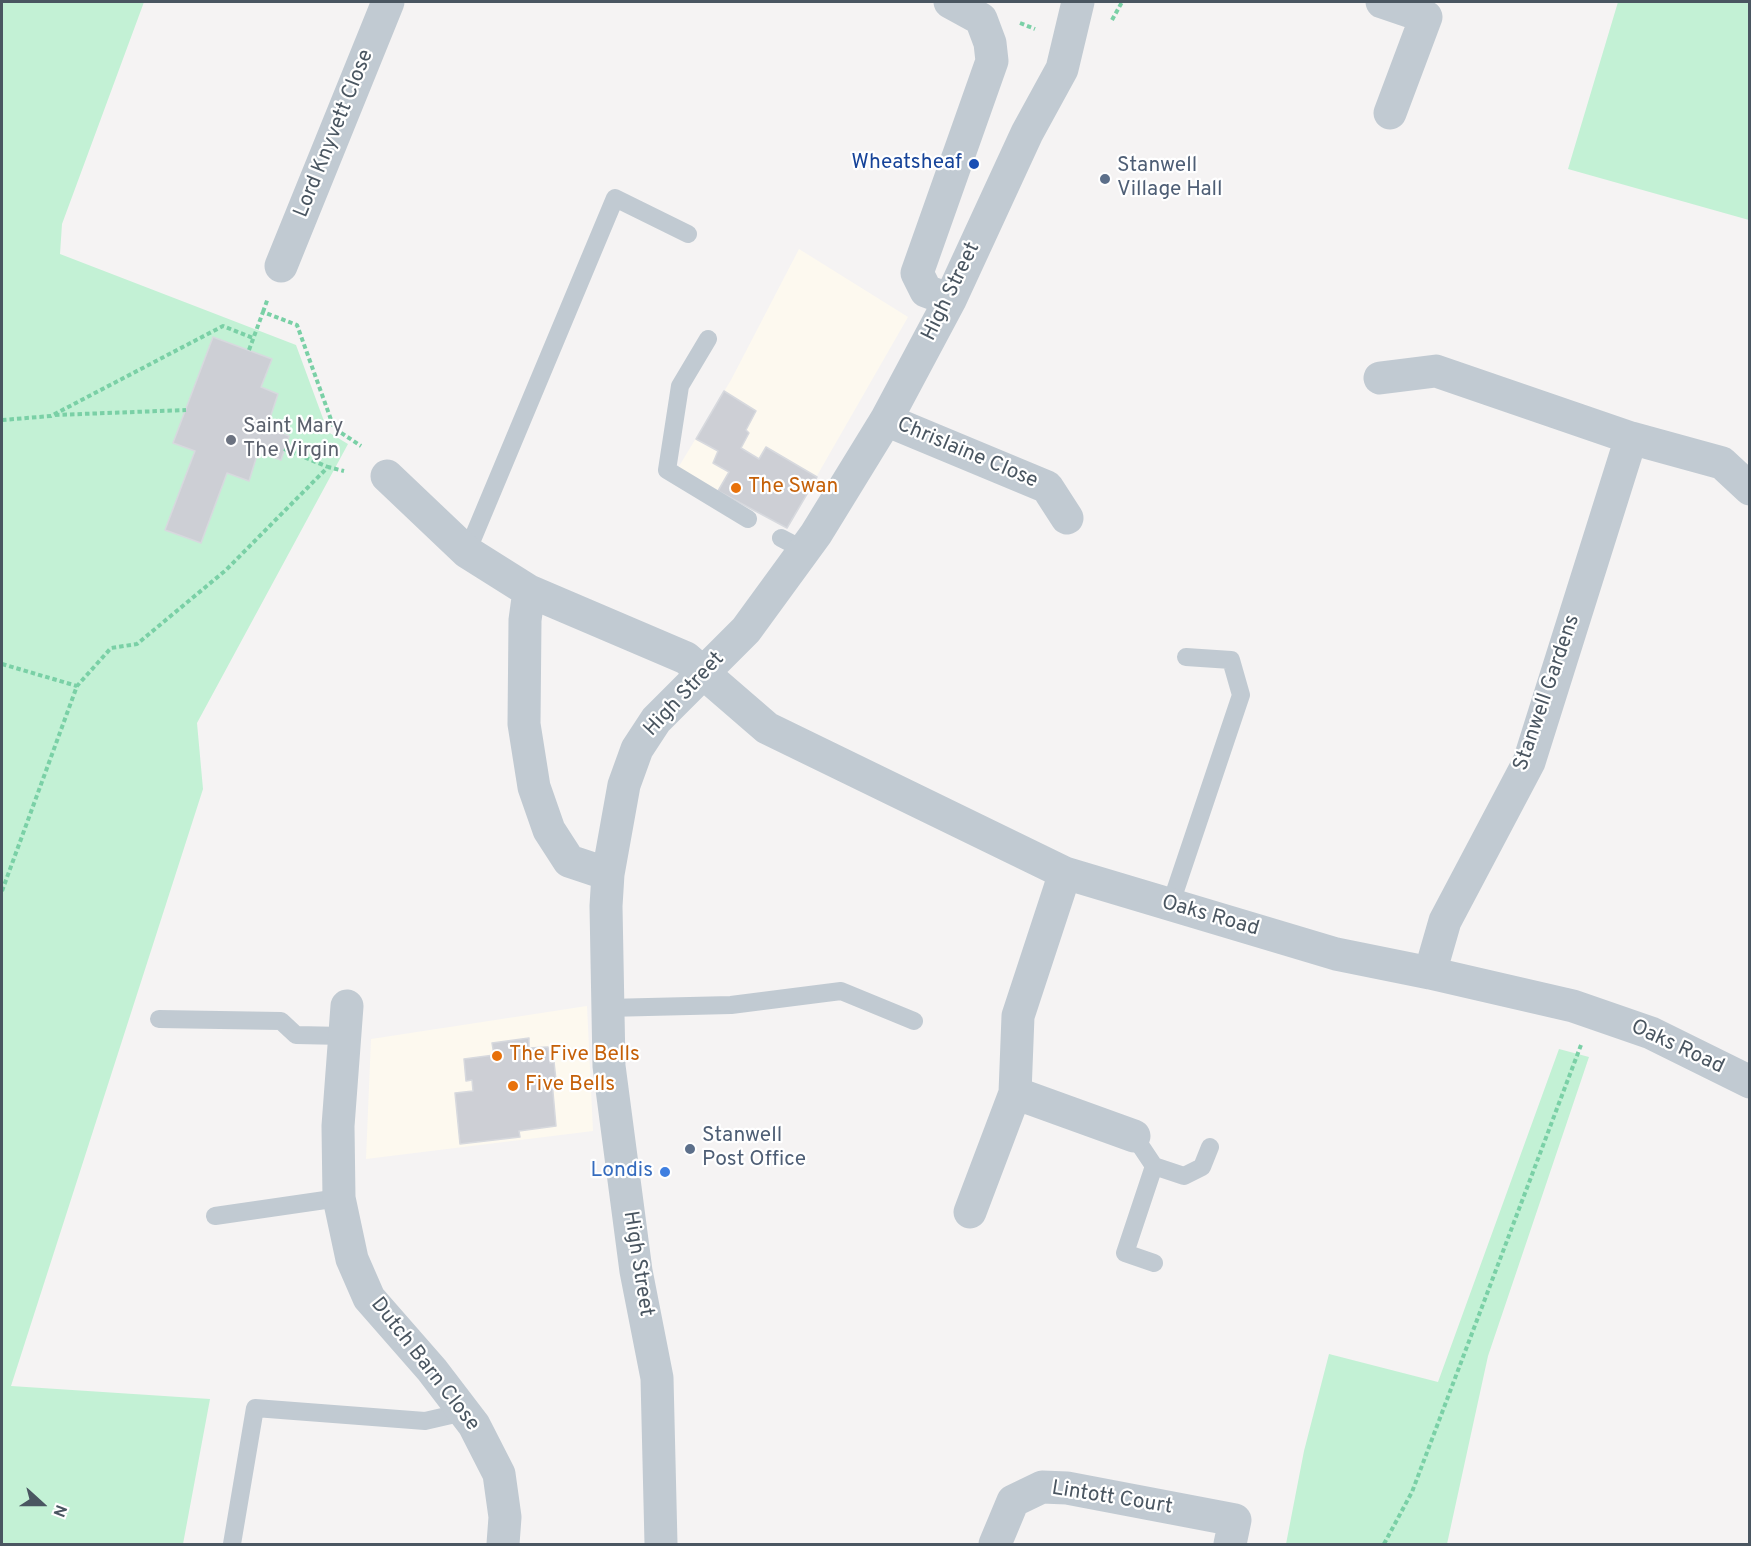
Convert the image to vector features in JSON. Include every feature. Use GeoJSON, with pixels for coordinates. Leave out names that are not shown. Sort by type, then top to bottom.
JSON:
{"type":"FeatureCollection","features":[{"type":"Feature","properties":{"kind":"street","name":"Lord Knyvett Close"},"geometry":{"type":"LineString","coordinates":[[281,266],[388,2]]}},
{"type":"Feature","properties":{"kind":"street"},"geometry":{"type":"LineString","coordinates":[[950,2],[981,19],[990,43],[992,61],[917,273],[926,291],[950,300]]}},
{"type":"Feature","properties":{"kind":"street","name":"High Street"},"geometry":{"type":"LineString","coordinates":[[662,1545],[657,1378],[636,1271],[609,1066],[608,874],[624,785],[637,749],[656,720],[746,630],[793,544],[886,420],[950,300],[1028,133],[1062,69],[1078,2]]}},
{"type":"Feature","properties":{"kind":"street"},"geometry":{"type":"LineString","coordinates":[[1382,2],[1426,17],[1390,113]]}},
{"type":"Feature","properties":{"kind":"street"},"geometry":{"type":"LineString","coordinates":[[1380,378],[1436,370],[1631,438],[1722,463],[1749,489]]}},
{"type":"Feature","properties":{"kind":"street","name":"Chrislaine Close"},"geometry":{"type":"LineString","coordinates":[[886,420],[1047,487],[1067,518]]}},
{"type":"Feature","properties":{"kind":"street","name":"Stanwell Gardens"},"geometry":{"type":"LineString","coordinates":[[1430,973],[1445,921],[1529,762],[1631,438]]}},
{"type":"Feature","properties":{"kind":"street","name":"Oaks Road"},"geometry":{"type":"LineString","coordinates":[[387,476],[467,552],[529,591],[686,658],[767,728],[1065,873],[1336,954],[1430,973],[1593,1013],[1651,1033],[1749,1082]]}},
{"type":"Feature","properties":{"kind":"street"},"geometry":{"type":"LineString","coordinates":[[529,591],[525,620],[524,724],[534,787],[549,830],[569,861],[608,874]]}},
{"type":"Feature","properties":{"kind":"street"},"geometry":{"type":"LineString","coordinates":[[970,1212],[1015,1093],[1018,1016],[1065,873]]}},
{"type":"Feature","properties":{"kind":"street","name":"Dutch Barn Close"},"geometry":{"type":"LineString","coordinates":[[345,1021],[338,1126],[339,1198],[352,1259],[369,1298],[432,1370],[474,1425],[499,1474],[505,1517],[503,1545]]}},
{"type":"Feature","properties":{"kind":"street"},"geometry":{"type":"LineString","coordinates":[[1015,1093],[1134,1136]]}},
{"type":"Feature","properties":{"kind":"street","name":"Lintott Court"},"geometry":{"type":"LineString","coordinates":[[995,1545],[1013,1501],[1042,1487],[1067,1488],[1235,1520],[1230,1545]]}},
{"type":"Feature","properties":{"kind":"lane"},"geometry":{"type":"LineString","coordinates":[[467,552],[615,198],[688,234]]}},
{"type":"Feature","properties":{"kind":"lane"},"geometry":{"type":"LineString","coordinates":[[708,339],[680,386],[667,470],[748,519]]}},
{"type":"Feature","properties":{"kind":"lane"},"geometry":{"type":"LineString","coordinates":[[1170,906],[1241,694],[1231,660],[1186,657]]}},
{"type":"Feature","properties":{"kind":"lane"},"geometry":{"type":"LineString","coordinates":[[607,1008],[731,1005],[841,991],[914,1022]]}},
{"type":"Feature","properties":{"kind":"lane"},"geometry":{"type":"LineString","coordinates":[[159,1019],[281,1021],[296,1035],[345,1021]]}},
{"type":"Feature","properties":{"kind":"lane"},"geometry":{"type":"LineString","coordinates":[[1134,1136],[1154,1166],[1184,1176],[1202,1167],[1210,1147]]}},
{"type":"Feature","properties":{"kind":"lane"},"geometry":{"type":"LineString","coordinates":[[1154,1166],[1125,1253],[1154,1263]]}},
{"type":"Feature","properties":{"kind":"lane"},"geometry":{"type":"LineString","coordinates":[[215,1216],[339,1198]]}},
{"type":"Feature","properties":{"kind":"lane"},"geometry":{"type":"LineString","coordinates":[[232,1545],[255,1408],[425,1421],[464,1412]]}},
{"type":"Feature","properties":{"kind":"path"},"geometry":{"type":"LineString","coordinates":[[249,350],[263,312],[297,325],[334,428],[361,446]]}},
{"type":"Feature","properties":{"kind":"path"},"geometry":{"type":"LineString","coordinates":[[51,416],[223,326],[253,338]]}},
{"type":"Feature","properties":{"kind":"path"},"geometry":{"type":"LineString","coordinates":[[2,420],[186,410]]}},
{"type":"Feature","properties":{"kind":"path"},"geometry":{"type":"LineString","coordinates":[[284,449],[344,471]]}},
{"type":"Feature","properties":{"kind":"path"},"geometry":{"type":"LineString","coordinates":[[2,891],[76,686],[111,648],[137,644],[226,570],[328,467]]}},
{"type":"Feature","properties":{"kind":"path"},"geometry":{"type":"LineString","coordinates":[[2,664],[76,686]]}},
{"type":"Feature","properties":{"kind":"path"},"geometry":{"type":"LineString","coordinates":[[1384,1545],[1412,1492],[1593,1013]]}},
{"type":"Feature","properties":{"kind":"shaded area"},"geometry":{"type":"Polygon","coordinates":[[[799,249],[908,317],[787,528],[678,468],[731,380],[799,249]]]}},
{"type":"Feature","properties":{"kind":"shaded area"},"geometry":{"type":"Polygon","coordinates":[[[587,1006],[593,1131],[366,1159],[371,1039],[587,1006]]]}},
{"type":"Feature","properties":{"kind":"green space"},"geometry":{"type":"Polygon","coordinates":[[[2,2],[144,2],[62,224],[60,254],[296,345],[328,432],[348,444],[197,723],[203,789],[11,1386],[210,1399],[183,1544],[2,1544],[2,2]]]}},
{"type":"Feature","properties":{"kind":"green space"},"geometry":{"type":"Polygon","coordinates":[[[1618,2],[1749,2],[1749,220],[1568,169],[1618,2]]]}},
{"type":"Feature","properties":{"kind":"green space"},"geometry":{"type":"Polygon","coordinates":[[[1559,1049],[1589,1057],[1488,1356],[1447,1544],[1286,1544],[1304,1451],[1329,1354],[1438,1382],[1559,1049]]]}},
{"type":"Feature","properties":{"kind":"building","name":"Saint Mary The Virgin"},"geometry":{"type":"Polygon","coordinates":[[[213,337],[272,359],[261,387],[278,394],[267,427],[289,436],[281,460],[258,452],[249,481],[227,473],[201,543],[165,530],[195,451],[173,443],[213,337]]]}},
{"type":"Feature","properties":{"kind":"building","name":"The Swan"},"geometry":{"type":"Polygon","coordinates":[[[724,391],[756,411],[746,430],[749,433],[741,448],[759,459],[766,447],[817,477],[787,528],[718,491],[729,472],[713,463],[718,451],[696,439],[724,391]]]}},
{"type":"Feature","properties":{"kind":"building","name":"Five Bells"},"geometry":{"type":"Polygon","coordinates":[[[529,1038],[529,1048],[548,1047],[550,1063],[554,1062],[556,1080],[552,1081],[556,1126],[519,1131],[520,1137],[460,1144],[455,1093],[473,1091],[472,1080],[466,1081],[464,1059],[494,1055],[492,1043],[529,1038]]]}},
{"type":"Feature","properties":{"kind":"place","name":"Wheatsheaf"},"geometry":{"type":"Point","coordinates":[974,164]}},
{"type":"Feature","properties":{"kind":"place","name":"Stanwell Village Hall"},"geometry":{"type":"Point","coordinates":[1105,179]}},
{"type":"Feature","properties":{"kind":"place","name":"Saint Mary The Virgin"},"geometry":{"type":"Point","coordinates":[231,440]}},
{"type":"Feature","properties":{"kind":"place","name":"The Swan"},"geometry":{"type":"Point","coordinates":[736,488]}},
{"type":"Feature","properties":{"kind":"place","name":"The Five Bells"},"geometry":{"type":"Point","coordinates":[497,1056]}},
{"type":"Feature","properties":{"kind":"place","name":"Five Bells"},"geometry":{"type":"Point","coordinates":[513,1086]}},
{"type":"Feature","properties":{"kind":"place","name":"Stanwell Post Office"},"geometry":{"type":"Point","coordinates":[690,1149]}},
{"type":"Feature","properties":{"kind":"place","name":"Londis"},"geometry":{"type":"Point","coordinates":[665,1172]}}]}
